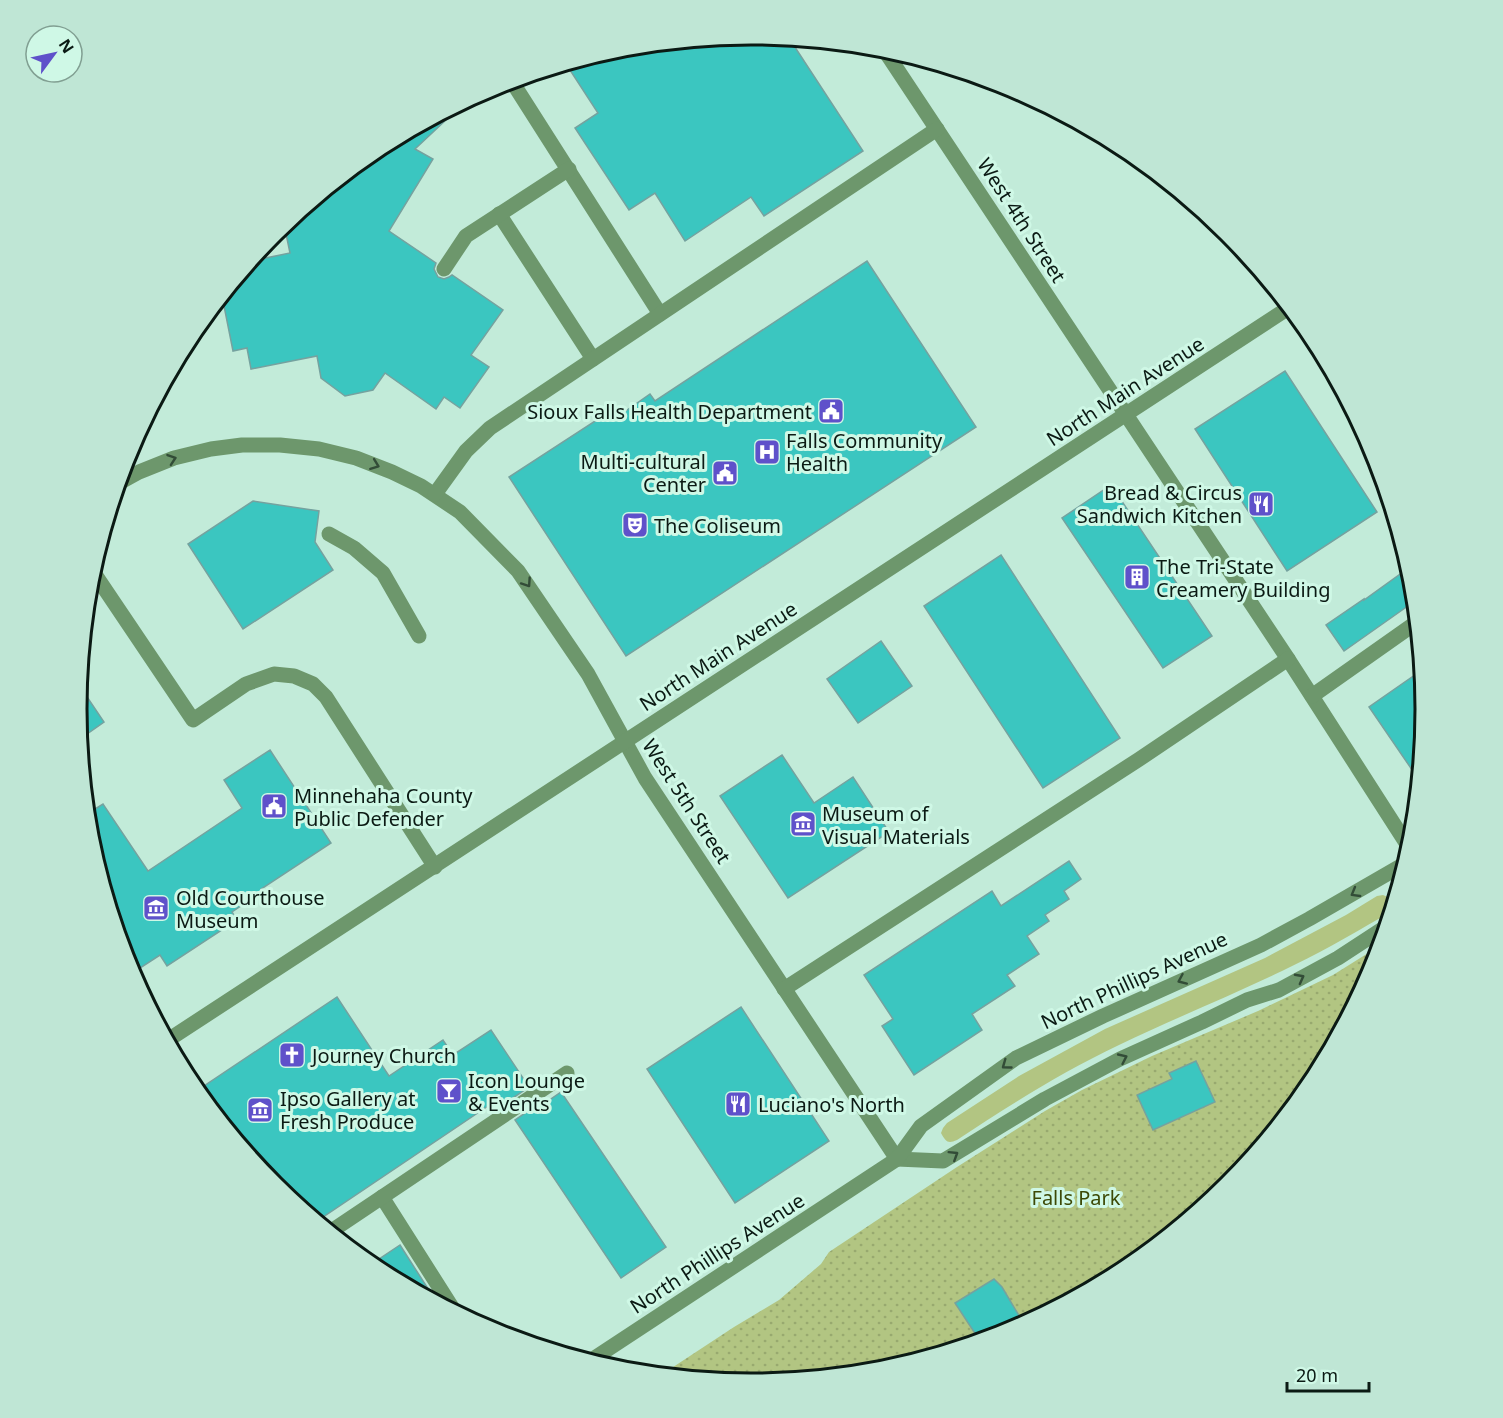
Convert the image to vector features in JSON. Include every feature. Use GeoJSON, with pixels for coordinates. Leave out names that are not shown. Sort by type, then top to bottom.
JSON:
{"type":"FeatureCollection","features":[{"type":"Feature","properties":{"kind":"street","name":"West 4th Street"},"geometry":{"type":"LineString","coordinates":[[891,60],[1288,659],[1403,838]]}},
{"type":"Feature","properties":{"kind":"street"},"geometry":{"type":"LineString","coordinates":[[516,88],[660,314]]}},
{"type":"Feature","properties":{"kind":"street"},"geometry":{"type":"LineString","coordinates":[[435,494],[466,451],[490,428],[937,129]]}},
{"type":"Feature","properties":{"kind":"street"},"geometry":{"type":"LineString","coordinates":[[444,269],[466,236],[569,169]]}},
{"type":"Feature","properties":{"kind":"street"},"geometry":{"type":"LineString","coordinates":[[499,214],[593,359]]}},
{"type":"Feature","properties":{"kind":"street","name":"North Main Avenue"},"geometry":{"type":"LineString","coordinates":[[174,1036],[1283,312]]}},
{"type":"Feature","properties":{"kind":"street","name":"West 5th Street"},"geometry":{"type":"LineString","coordinates":[[130,477],[174,458],[212,449],[242,445],[280,445],[356,458],[392,472],[435,494],[460,512],[518,571],[588,674],[645,778],[897,1159]]}},
{"type":"Feature","properties":{"kind":"street"},"geometry":{"type":"LineString","coordinates":[[329,534],[354,548],[383,573],[419,636]]}},
{"type":"Feature","properties":{"kind":"street"},"geometry":{"type":"LineString","coordinates":[[100,581],[193,720],[246,684],[274,674],[294,676],[313,684],[326,697],[435,867]]}},
{"type":"Feature","properties":{"kind":"street"},"geometry":{"type":"LineString","coordinates":[[1312,696],[1410,627]]}},
{"type":"Feature","properties":{"kind":"street"},"geometry":{"type":"LineString","coordinates":[[784,989],[1138,760],[1288,659]]}},
{"type":"Feature","properties":{"kind":"street","name":"North Phillips Avenue"},"geometry":{"type":"LineString","coordinates":[[600,1355],[897,1159],[921,1126],[1016,1058],[1261,945],[1396,869]]}},
{"type":"Feature","properties":{"kind":"street"},"geometry":{"type":"LineString","coordinates":[[897,1159],[943,1161],[1045,1098],[1120,1059],[1247,1000],[1279,990],[1338,958],[1376,933]]}},
{"type":"Feature","properties":{"kind":"street"},"geometry":{"type":"LineString","coordinates":[[337,1227],[567,1073]]}},
{"type":"Feature","properties":{"kind":"street"},"geometry":{"type":"LineString","coordinates":[[382,1197],[447,1299]]}},
{"type":"Feature","properties":{"kind":"green space"},"geometry":{"type":"Polygon","coordinates":[[[1377,896],[1388,897],[1382,916],[1320,952],[1262,981],[1098,1055],[1036,1090],[957,1140],[948,1141],[941,1133],[947,1123],[1019,1076],[1105,1029],[1265,958],[1377,896]]]}},
{"type":"Feature","properties":{"kind":"green space","name":"Falls Park"},"geometry":{"type":"Polygon","coordinates":[[[1369,953],[1347,1003],[1327,1041],[1304,1078],[1251,1147],[1221,1179],[1156,1236],[1084,1284],[1045,1305],[965,1338],[881,1360],[795,1372],[708,1372],[672,1368],[779,1300],[821,1264],[829,1252],[1045,1111],[1152,1056],[1258,1011],[1333,975],[1369,953]]]}},
{"type":"Feature","properties":{"kind":"building"},"geometry":{"type":"Polygon","coordinates":[[[708,46],[794,46],[863,151],[764,216],[751,197],[685,241],[655,193],[629,210],[575,128],[598,113],[570,71],[622,58],[708,46]]]}},
{"type":"Feature","properties":{"kind":"building"},"geometry":{"type":"Polygon","coordinates":[[[446,120],[415,149],[433,159],[389,231],[436,263],[434,269],[438,277],[444,279],[452,275],[503,310],[471,355],[489,367],[460,408],[444,397],[436,409],[385,373],[373,390],[345,396],[321,378],[317,356],[251,369],[247,348],[233,351],[224,306],[264,258],[290,253],[286,235],[314,210],[347,182],[383,157],[446,120]]]}},
{"type":"Feature","properties":{"kind":"building"},"geometry":{"type":"Polygon","coordinates":[[[867,261],[976,427],[626,656],[509,477],[612,410],[617,417],[650,394],[655,401],[867,261]]]}},
{"type":"Feature","properties":{"kind":"building"},"geometry":{"type":"Polygon","coordinates":[[[1285,371],[1377,512],[1287,571],[1195,429],[1285,371]]]}},
{"type":"Feature","properties":{"kind":"building","name":"The Tri-State Creamery Building"},"geometry":{"type":"Polygon","coordinates":[[[1111,485],[1212,636],[1163,668],[1062,518],[1111,485]]]}},
{"type":"Feature","properties":{"kind":"building"},"geometry":{"type":"Polygon","coordinates":[[[253,501],[319,511],[315,542],[333,570],[243,629],[188,544],[253,501]]]}},
{"type":"Feature","properties":{"kind":"building"},"geometry":{"type":"Polygon","coordinates":[[[1001,555],[1120,738],[1043,788],[924,606],[1001,555]]]}},
{"type":"Feature","properties":{"kind":"building"},"geometry":{"type":"Polygon","coordinates":[[[1402,573],[1407,606],[1344,651],[1326,625],[1402,573]]]}},
{"type":"Feature","properties":{"kind":"building"},"geometry":{"type":"Polygon","coordinates":[[[881,641],[912,686],[858,723],[827,679],[881,641]]]}},
{"type":"Feature","properties":{"kind":"building"},"geometry":{"type":"Polygon","coordinates":[[[1414,675],[1416,709],[1412,770],[1369,707],[1414,675]]]}},
{"type":"Feature","properties":{"kind":"building"},"geometry":{"type":"Polygon","coordinates":[[[88,698],[104,722],[88,733],[88,698]]]}},
{"type":"Feature","properties":{"kind":"building"},"geometry":{"type":"Polygon","coordinates":[[[270,750],[331,843],[261,889],[263,891],[232,912],[237,920],[167,966],[160,955],[140,968],[110,881],[95,809],[103,804],[148,871],[242,808],[224,780],[270,750]]]}},
{"type":"Feature","properties":{"kind":"building"},"geometry":{"type":"Polygon","coordinates":[[[782,755],[814,803],[853,777],[889,832],[788,898],[720,796],[782,755]]]}},
{"type":"Feature","properties":{"kind":"building"},"geometry":{"type":"Polygon","coordinates":[[[1069,861],[1081,879],[1064,891],[1069,899],[1045,915],[1049,921],[1027,936],[1039,954],[1007,975],[1015,986],[972,1014],[982,1030],[914,1075],[882,1026],[893,1019],[864,975],[992,891],[1001,906],[1069,861]]]}},
{"type":"Feature","properties":{"kind":"building"},"geometry":{"type":"Polygon","coordinates":[[[337,997],[389,1076],[443,1040],[453,1055],[491,1030],[529,1087],[504,1104],[500,1098],[324,1216],[282,1179],[252,1147],[205,1086],[337,997]]]}},
{"type":"Feature","properties":{"kind":"building"},"geometry":{"type":"Polygon","coordinates":[[[741,1007],[829,1141],[735,1203],[647,1069],[741,1007]]]}},
{"type":"Feature","properties":{"kind":"building"},"geometry":{"type":"Polygon","coordinates":[[[1196,1061],[1215,1102],[1153,1130],[1137,1095],[1172,1079],[1169,1073],[1196,1061]]]}},
{"type":"Feature","properties":{"kind":"building"},"geometry":{"type":"Polygon","coordinates":[[[561,1092],[666,1247],[621,1278],[515,1120],[561,1092]]]}},
{"type":"Feature","properties":{"kind":"building"},"geometry":{"type":"Polygon","coordinates":[[[400,1245],[429,1289],[419,1284],[380,1259],[400,1245]]]}},
{"type":"Feature","properties":{"kind":"building"},"geometry":{"type":"Polygon","coordinates":[[[994,1279],[1002,1287],[1019,1316],[975,1334],[955,1303],[994,1279]]]}},
{"type":"Feature","properties":{"kind":"place","name":"Sioux Falls Health Department"},"geometry":{"type":"Point","coordinates":[831,411]}},
{"type":"Feature","properties":{"kind":"place","name":"Falls Community Health"},"geometry":{"type":"Point","coordinates":[767,452]}},
{"type":"Feature","properties":{"kind":"place","name":"Multi-cultural Center"},"geometry":{"type":"Point","coordinates":[725,473]}},
{"type":"Feature","properties":{"kind":"place","name":"Bread & Circus Sandwich Kitchen"},"geometry":{"type":"Point","coordinates":[1261,504]}},
{"type":"Feature","properties":{"kind":"place","name":"The Coliseum"},"geometry":{"type":"Point","coordinates":[635,525]}},
{"type":"Feature","properties":{"kind":"place","name":"The Tri-State Creamery Building"},"geometry":{"type":"Point","coordinates":[1137,577]}},
{"type":"Feature","properties":{"kind":"place","name":"Minnehaha County Public Defender"},"geometry":{"type":"Point","coordinates":[274,806]}},
{"type":"Feature","properties":{"kind":"place","name":"Museum of Visual Materials"},"geometry":{"type":"Point","coordinates":[803,824]}},
{"type":"Feature","properties":{"kind":"place","name":"Old Courthouse Museum"},"geometry":{"type":"Point","coordinates":[156,908]}},
{"type":"Feature","properties":{"kind":"place","name":"Journey Church"},"geometry":{"type":"Point","coordinates":[292,1055]}},
{"type":"Feature","properties":{"kind":"place","name":"Icon Lounge & Events"},"geometry":{"type":"Point","coordinates":[449,1091]}},
{"type":"Feature","properties":{"kind":"place","name":"Luciano's North"},"geometry":{"type":"Point","coordinates":[738,1104]}},
{"type":"Feature","properties":{"kind":"place","name":"Ipso Gallery at Fresh Produce"},"geometry":{"type":"Point","coordinates":[260,1110]}}]}
